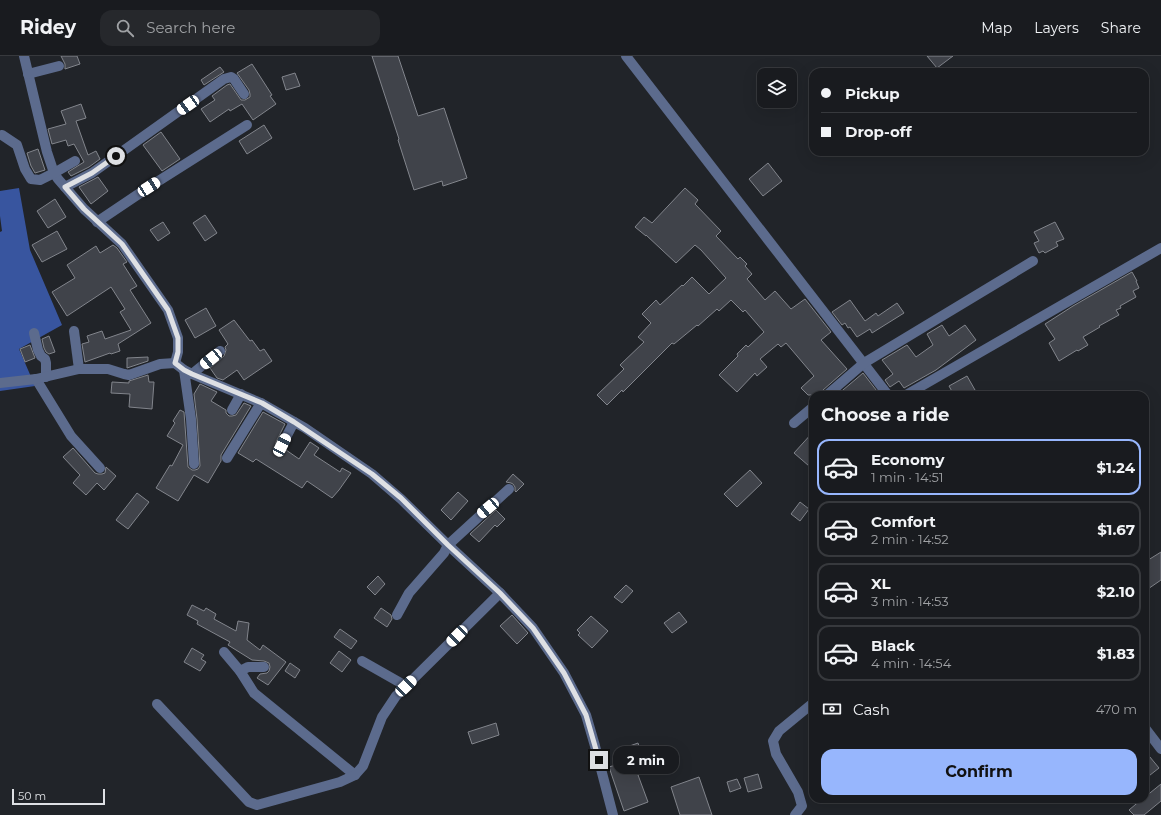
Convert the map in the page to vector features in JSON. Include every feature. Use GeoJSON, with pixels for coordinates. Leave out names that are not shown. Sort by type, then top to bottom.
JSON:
{"type":"FeatureCollection","features":[{"type":"Feature","properties":{"kind":"street"},"geometry":{"type":"LineString","coordinates":[[24,56],[47,152],[54,173],[84,209],[122,244],[168,310],[178,338],[178,352],[175,363]]}},
{"type":"Feature","properties":{"kind":"street"},"geometry":{"type":"LineString","coordinates":[[626,56],[885,391]]}},
{"type":"Feature","properties":{"kind":"street"},"geometry":{"type":"LineString","coordinates":[[28,74],[58,66]]}},
{"type":"Feature","properties":{"kind":"street"},"geometry":{"type":"LineString","coordinates":[[65,187],[92,173],[224,79],[231,77],[234,79],[244,94]]}},
{"type":"Feature","properties":{"kind":"street"},"geometry":{"type":"LineString","coordinates":[[97,222],[247,125]]}},
{"type":"Feature","properties":{"kind":"street"},"geometry":{"type":"LineString","coordinates":[[2,135],[17,145],[25,169],[31,179],[40,180],[75,161]]}},
{"type":"Feature","properties":{"kind":"street"},"geometry":{"type":"LineString","coordinates":[[913,391],[1161,248]]}},
{"type":"Feature","properties":{"kind":"street"},"geometry":{"type":"LineString","coordinates":[[832,391],[864,363],[1033,261]]}},
{"type":"Feature","properties":{"kind":"street"},"geometry":{"type":"LineString","coordinates":[[74,331],[79,370]]}},
{"type":"Feature","properties":{"kind":"street"},"geometry":{"type":"LineString","coordinates":[[34,333],[38,350],[45,359],[46,377]]}},
{"type":"Feature","properties":{"kind":"street"},"geometry":{"type":"LineString","coordinates":[[188,372],[220,351]]}},
{"type":"Feature","properties":{"kind":"street"},"geometry":{"type":"LineString","coordinates":[[0,384],[36,379],[79,370],[108,369],[129,375],[160,364],[175,363],[188,372],[262,403],[294,422],[372,474],[401,498],[448,545],[500,593],[533,628],[564,673],[586,715],[613,815]]}},
{"type":"Feature","properties":{"kind":"street"},"geometry":{"type":"LineString","coordinates":[[188,372],[194,464]]}},
{"type":"Feature","properties":{"kind":"street"},"geometry":{"type":"LineString","coordinates":[[36,379],[71,436],[100,468]]}},
{"type":"Feature","properties":{"kind":"street"},"geometry":{"type":"LineString","coordinates":[[232,410],[241,394]]}},
{"type":"Feature","properties":{"kind":"street"},"geometry":{"type":"LineString","coordinates":[[227,458],[262,403]]}},
{"type":"Feature","properties":{"kind":"street"},"geometry":{"type":"LineString","coordinates":[[794,423],[809,410]]}},
{"type":"Feature","properties":{"kind":"street"},"geometry":{"type":"LineString","coordinates":[[282,445],[294,422]]}},
{"type":"Feature","properties":{"kind":"street"},"geometry":{"type":"LineString","coordinates":[[397,615],[409,593],[444,554],[448,545],[509,489]]}},
{"type":"Feature","properties":{"kind":"street"},"geometry":{"type":"LineString","coordinates":[[157,704],[250,802],[257,805],[340,782],[355,774],[363,766],[382,717],[396,696],[500,593]]}},
{"type":"Feature","properties":{"kind":"street"},"geometry":{"type":"LineString","coordinates":[[224,652],[240,671],[254,693],[355,774]]}},
{"type":"Feature","properties":{"kind":"street"},"geometry":{"type":"LineString","coordinates":[[362,661],[406,686]]}},
{"type":"Feature","properties":{"kind":"street"},"geometry":{"type":"LineString","coordinates":[[240,671],[248,667],[264,667]]}},
{"type":"Feature","properties":{"kind":"street"},"geometry":{"type":"LineString","coordinates":[[795,815],[802,806],[798,792],[776,754],[774,741],[779,731],[809,706]]}},
{"type":"Feature","properties":{"kind":"street"},"geometry":{"type":"LineString","coordinates":[[1149,734],[1161,750]]}},
{"type":"Feature","properties":{"kind":"shaded area"},"geometry":{"type":"Polygon","coordinates":[[[19,188],[30,250],[62,325],[19,349],[35,386],[0,391],[0,232],[2,231],[0,216],[0,191],[19,188]]]}},
{"type":"Feature","properties":{"kind":"building"},"geometry":{"type":"Polygon","coordinates":[[[61,56],[77,56],[80,64],[65,69],[65,64],[61,56]]]}},
{"type":"Feature","properties":{"kind":"building"},"geometry":{"type":"Polygon","coordinates":[[[372,56],[398,56],[418,116],[444,108],[467,178],[443,186],[442,181],[414,190],[372,56]]]}},
{"type":"Feature","properties":{"kind":"building"},"geometry":{"type":"Polygon","coordinates":[[[927,56],[953,56],[937,68],[927,56]]]}},
{"type":"Feature","properties":{"kind":"building"},"geometry":{"type":"Polygon","coordinates":[[[252,64],[272,95],[270,96],[276,104],[253,120],[242,104],[230,111],[229,109],[210,122],[201,109],[215,100],[212,96],[227,85],[230,84],[241,100],[245,100],[250,97],[249,90],[237,73],[252,64]]]}},
{"type":"Feature","properties":{"kind":"building"},"geometry":{"type":"Polygon","coordinates":[[[220,67],[224,72],[204,85],[201,80],[220,67]]]}},
{"type":"Feature","properties":{"kind":"building"},"geometry":{"type":"Polygon","coordinates":[[[295,73],[300,86],[286,90],[282,77],[295,73]]]}},
{"type":"Feature","properties":{"kind":"building"},"geometry":{"type":"Polygon","coordinates":[[[81,104],[86,118],[76,121],[88,155],[96,151],[100,159],[89,167],[71,176],[68,172],[84,162],[74,144],[68,146],[66,140],[52,144],[48,129],[66,124],[61,111],[81,104]]]}},
{"type":"Feature","properties":{"kind":"building"},"geometry":{"type":"Polygon","coordinates":[[[264,125],[272,138],[247,154],[239,141],[264,125]]]}},
{"type":"Feature","properties":{"kind":"building"},"geometry":{"type":"Polygon","coordinates":[[[161,132],[180,159],[162,171],[143,145],[161,132]]]}},
{"type":"Feature","properties":{"kind":"building"},"geometry":{"type":"Polygon","coordinates":[[[38,149],[45,170],[35,173],[27,153],[38,149]]]}},
{"type":"Feature","properties":{"kind":"building"},"geometry":{"type":"Polygon","coordinates":[[[768,163],[782,181],[763,196],[749,179],[768,163]]]}},
{"type":"Feature","properties":{"kind":"building"},"geometry":{"type":"Polygon","coordinates":[[[98,177],[108,191],[91,204],[79,187],[98,177]]]}},
{"type":"Feature","properties":{"kind":"building"},"geometry":{"type":"Polygon","coordinates":[[[685,188],[698,200],[695,204],[721,231],[716,236],[738,259],[740,257],[747,264],[745,266],[752,274],[747,279],[765,300],[775,291],[791,309],[805,299],[831,332],[821,340],[847,369],[823,391],[809,391],[808,395],[801,388],[814,376],[786,343],[781,347],[778,344],[760,359],[767,367],[757,376],[755,373],[737,392],[719,375],[738,356],[737,354],[746,345],[748,347],[764,332],[745,310],[743,312],[731,300],[719,311],[717,309],[674,344],[672,343],[623,392],[622,390],[607,405],[597,395],[624,369],[620,365],[644,342],[638,337],[651,323],[642,314],[656,300],[660,305],[692,277],[709,294],[726,278],[695,245],[676,263],[646,235],[635,227],[644,217],[652,223],[685,188]]]}},
{"type":"Feature","properties":{"kind":"building"},"geometry":{"type":"Polygon","coordinates":[[[55,199],[66,217],[48,228],[37,211],[55,199]]]}},
{"type":"Feature","properties":{"kind":"building"},"geometry":{"type":"Polygon","coordinates":[[[205,215],[217,233],[205,241],[193,223],[205,215]]]}},
{"type":"Feature","properties":{"kind":"building"},"geometry":{"type":"Polygon","coordinates":[[[163,222],[170,233],[158,241],[150,230],[163,222]]]}},
{"type":"Feature","properties":{"kind":"building"},"geometry":{"type":"Polygon","coordinates":[[[1055,222],[1064,239],[1056,242],[1058,246],[1045,253],[1043,251],[1039,253],[1034,243],[1039,241],[1034,232],[1055,222]]]}},
{"type":"Feature","properties":{"kind":"building"},"geometry":{"type":"Polygon","coordinates":[[[57,231],[67,249],[42,262],[32,245],[57,231]]]}},
{"type":"Feature","properties":{"kind":"building"},"geometry":{"type":"Polygon","coordinates":[[[113,245],[127,262],[123,264],[137,286],[130,290],[151,323],[118,344],[120,351],[85,362],[82,344],[89,342],[87,336],[102,331],[105,339],[131,330],[120,312],[125,309],[111,287],[67,316],[52,292],[75,278],[67,265],[96,246],[100,253],[113,245]]]}},
{"type":"Feature","properties":{"kind":"building"},"geometry":{"type":"Polygon","coordinates":[[[1132,272],[1139,288],[1133,291],[1136,297],[1116,310],[1119,315],[1083,337],[1088,345],[1059,361],[1049,343],[1055,339],[1045,324],[1132,272]]]}},
{"type":"Feature","properties":{"kind":"building"},"geometry":{"type":"Polygon","coordinates":[[[850,300],[865,321],[876,313],[878,316],[897,303],[904,313],[872,333],[870,329],[857,337],[845,323],[842,325],[832,312],[850,300]]]}},
{"type":"Feature","properties":{"kind":"building"},"geometry":{"type":"Polygon","coordinates":[[[206,308],[216,326],[195,338],[185,320],[206,308]]]}},
{"type":"Feature","properties":{"kind":"building"},"geometry":{"type":"Polygon","coordinates":[[[234,320],[250,341],[252,340],[260,351],[264,349],[272,361],[244,380],[237,370],[223,380],[217,378],[210,368],[224,356],[226,350],[225,347],[228,344],[219,330],[234,320]]]}},
{"type":"Feature","properties":{"kind":"building"},"geometry":{"type":"Polygon","coordinates":[[[942,325],[949,336],[965,325],[976,340],[936,370],[904,388],[899,381],[890,387],[885,380],[893,374],[882,360],[907,345],[916,357],[933,345],[927,334],[942,325]]]}},
{"type":"Feature","properties":{"kind":"building"},"geometry":{"type":"Polygon","coordinates":[[[49,336],[55,352],[49,354],[44,348],[42,339],[49,336]]]}},
{"type":"Feature","properties":{"kind":"building"},"geometry":{"type":"Polygon","coordinates":[[[30,345],[35,358],[25,362],[20,349],[30,345]]]}},
{"type":"Feature","properties":{"kind":"building"},"geometry":{"type":"Polygon","coordinates":[[[148,357],[148,361],[127,368],[127,358],[148,357]]]}},
{"type":"Feature","properties":{"kind":"building"},"geometry":{"type":"Polygon","coordinates":[[[863,373],[877,391],[842,391],[863,373]]]}},
{"type":"Feature","properties":{"kind":"building"},"geometry":{"type":"Polygon","coordinates":[[[148,375],[149,382],[154,382],[152,409],[129,407],[130,394],[111,393],[112,382],[129,383],[129,381],[148,375]]]}},
{"type":"Feature","properties":{"kind":"building"},"geometry":{"type":"Polygon","coordinates":[[[967,376],[975,390],[952,391],[949,386],[967,376]]]}},
{"type":"Feature","properties":{"kind":"building"},"geometry":{"type":"Polygon","coordinates":[[[200,384],[217,392],[211,401],[226,410],[226,413],[229,416],[236,415],[244,403],[251,406],[221,455],[221,461],[208,483],[194,475],[178,501],[156,488],[170,465],[172,466],[183,445],[167,436],[175,423],[173,421],[180,410],[184,412],[188,467],[195,470],[200,466],[194,394],[200,384]]]}},
{"type":"Feature","properties":{"kind":"building"},"geometry":{"type":"Polygon","coordinates":[[[263,412],[285,424],[276,442],[276,446],[279,451],[286,450],[299,459],[310,442],[319,448],[314,455],[340,472],[342,468],[351,473],[332,498],[307,481],[302,488],[256,459],[253,462],[238,453],[263,412]]]}},
{"type":"Feature","properties":{"kind":"building"},"geometry":{"type":"Polygon","coordinates":[[[809,436],[809,466],[794,453],[809,436]]]}},
{"type":"Feature","properties":{"kind":"building"},"geometry":{"type":"Polygon","coordinates":[[[73,448],[95,473],[105,473],[106,467],[116,476],[104,490],[97,483],[86,495],[73,483],[80,475],[63,457],[73,448]]]}},
{"type":"Feature","properties":{"kind":"building"},"geometry":{"type":"Polygon","coordinates":[[[750,470],[762,483],[737,507],[724,494],[750,470]]]}},
{"type":"Feature","properties":{"kind":"building"},"geometry":{"type":"Polygon","coordinates":[[[513,474],[524,484],[516,492],[513,484],[506,482],[513,474]]]}},
{"type":"Feature","properties":{"kind":"building"},"geometry":{"type":"Polygon","coordinates":[[[458,492],[468,501],[451,520],[441,510],[458,492]]]}},
{"type":"Feature","properties":{"kind":"building"},"geometry":{"type":"Polygon","coordinates":[[[137,493],[149,502],[128,529],[116,520],[137,493]]]}},
{"type":"Feature","properties":{"kind":"building"},"geometry":{"type":"Polygon","coordinates":[[[800,502],[809,509],[800,521],[791,514],[800,502]]]}},
{"type":"Feature","properties":{"kind":"building"},"geometry":{"type":"Polygon","coordinates":[[[496,510],[505,519],[497,527],[495,525],[479,542],[470,534],[496,510]]]}},
{"type":"Feature","properties":{"kind":"building"},"geometry":{"type":"Polygon","coordinates":[[[1161,552],[1161,580],[1149,588],[1149,560],[1161,552]]]}},
{"type":"Feature","properties":{"kind":"building"},"geometry":{"type":"Polygon","coordinates":[[[378,576],[385,584],[375,595],[367,587],[378,576]]]}},
{"type":"Feature","properties":{"kind":"building"},"geometry":{"type":"Polygon","coordinates":[[[626,585],[633,591],[622,603],[614,597],[626,585]]]}},
{"type":"Feature","properties":{"kind":"building"},"geometry":{"type":"Polygon","coordinates":[[[192,605],[204,611],[206,608],[216,614],[214,619],[236,631],[238,621],[249,623],[247,640],[260,650],[263,645],[286,662],[268,685],[257,678],[260,674],[267,673],[269,671],[269,663],[252,660],[228,645],[230,642],[197,624],[198,621],[187,615],[192,605]]]}},
{"type":"Feature","properties":{"kind":"building"},"geometry":{"type":"Polygon","coordinates":[[[381,608],[391,615],[392,619],[387,627],[374,618],[381,608]]]}},
{"type":"Feature","properties":{"kind":"building"},"geometry":{"type":"Polygon","coordinates":[[[679,612],[687,622],[672,633],[664,623],[679,612]]]}},
{"type":"Feature","properties":{"kind":"building"},"geometry":{"type":"Polygon","coordinates":[[[512,615],[528,633],[517,644],[500,626],[512,615]]]}},
{"type":"Feature","properties":{"kind":"building"},"geometry":{"type":"Polygon","coordinates":[[[591,616],[608,631],[592,648],[578,635],[580,633],[577,630],[591,616]]]}},
{"type":"Feature","properties":{"kind":"building"},"geometry":{"type":"Polygon","coordinates":[[[340,629],[357,641],[351,649],[334,637],[340,629]]]}},
{"type":"Feature","properties":{"kind":"building"},"geometry":{"type":"Polygon","coordinates":[[[192,648],[204,655],[201,659],[206,662],[200,671],[184,662],[192,648]]]}},
{"type":"Feature","properties":{"kind":"building"},"geometry":{"type":"Polygon","coordinates":[[[339,651],[351,660],[342,672],[330,663],[339,651]]]}},
{"type":"Feature","properties":{"kind":"building"},"geometry":{"type":"Polygon","coordinates":[[[290,663],[300,670],[295,678],[285,671],[290,663]]]}},
{"type":"Feature","properties":{"kind":"building"},"geometry":{"type":"Polygon","coordinates":[[[496,723],[499,735],[472,744],[468,732],[496,723]]]}},
{"type":"Feature","properties":{"kind":"building"},"geometry":{"type":"Polygon","coordinates":[[[638,743],[643,758],[646,757],[650,768],[644,770],[645,772],[638,775],[648,802],[624,811],[609,767],[628,761],[624,748],[638,743]]]}},
{"type":"Feature","properties":{"kind":"building"},"geometry":{"type":"Polygon","coordinates":[[[1149,756],[1159,768],[1149,776],[1149,756]]]}},
{"type":"Feature","properties":{"kind":"building"},"geometry":{"type":"Polygon","coordinates":[[[758,774],[762,788],[748,792],[744,778],[758,774]]]}},
{"type":"Feature","properties":{"kind":"building"},"geometry":{"type":"Polygon","coordinates":[[[699,777],[712,815],[680,815],[671,787],[699,777]]]}},
{"type":"Feature","properties":{"kind":"building"},"geometry":{"type":"Polygon","coordinates":[[[737,779],[741,788],[730,792],[727,782],[737,779]]]}},
{"type":"Feature","properties":{"kind":"building"},"geometry":{"type":"Polygon","coordinates":[[[1161,784],[1161,801],[1144,815],[1134,815],[1129,810],[1137,803],[1149,803],[1149,794],[1161,784]]]}},
{"type":"Feature","properties":{"kind":"route"},"geometry":{"type":"LineString","coordinates":[[116,156],[92,173],[65,187],[84,209],[122,244],[168,310],[178,338],[178,352],[175,363],[192,374],[262,403],[305,428],[372,474],[401,498],[448,545],[500,593],[533,628],[564,673],[586,715],[599,760]]}}]}
